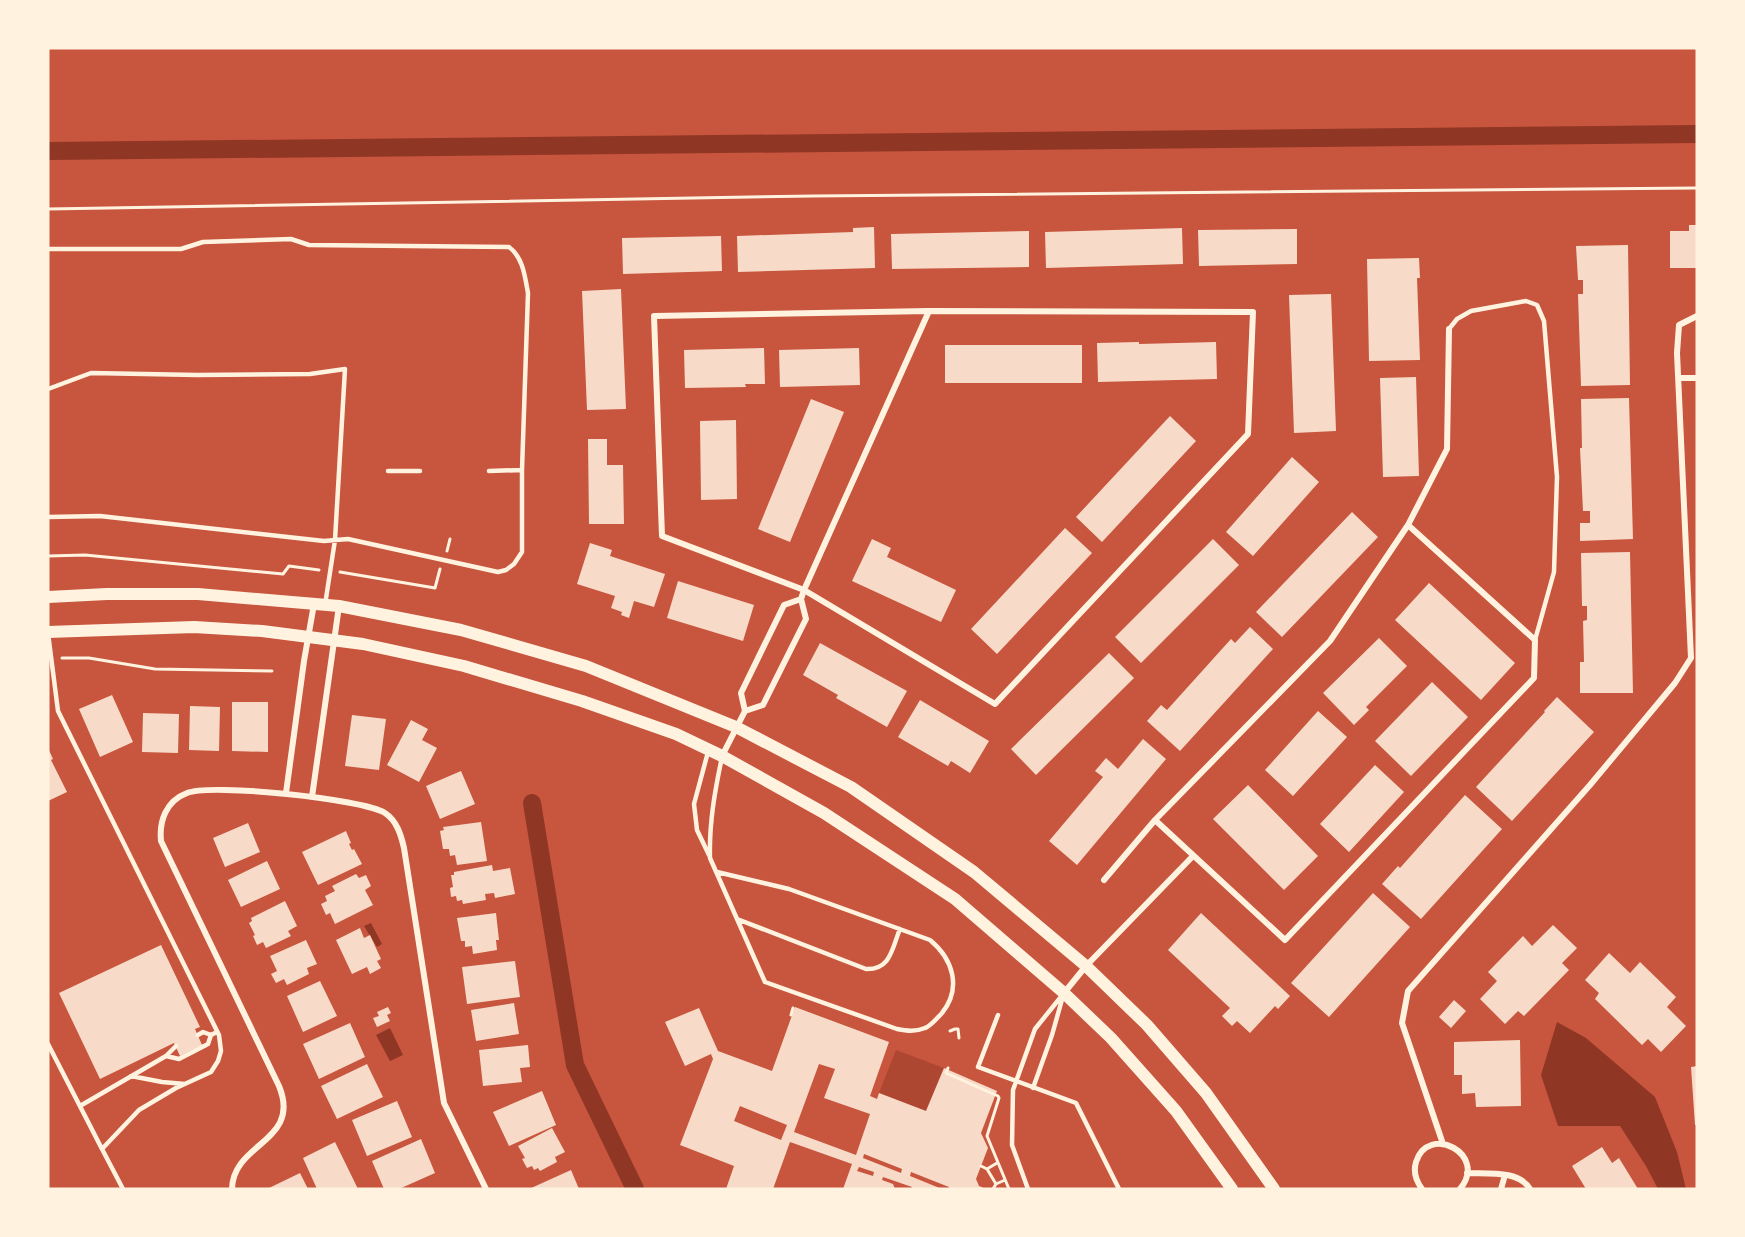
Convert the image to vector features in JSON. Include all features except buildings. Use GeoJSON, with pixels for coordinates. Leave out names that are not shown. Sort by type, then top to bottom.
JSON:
{"type":"FeatureCollection","features":[{"type":"Feature","properties":{"kind":"main road"},"geometry":{"type":"LineString","coordinates":[[48,597],[107,594],[198,594],[339,606],[461,630],[586,666],[736,727],[844,783],[974,872],[1086,966],[1148,1025],[1206,1093],[1274,1189]]}},
{"type":"Feature","properties":{"kind":"main road"},"geometry":{"type":"LineString","coordinates":[[48,632],[194,627],[262,630],[363,644],[464,666],[582,701],[676,734],[722,756],[824,813],[955,899],[1064,993],[1111,1038],[1176,1111],[1232,1189]]}},
{"type":"Feature","properties":{"kind":"street"},"geometry":{"type":"LineString","coordinates":[[745,711],[763,705],[806,619],[801,599],[804,590],[929,311]]}},
{"type":"Feature","properties":{"kind":"street"},"geometry":{"type":"LineString","coordinates":[[929,311],[1253,312],[1248,434],[995,704],[804,590],[662,536],[654,316],[929,311]]}},
{"type":"Feature","properties":{"kind":"street"},"geometry":{"type":"LineString","coordinates":[[1443,1144],[1402,1023],[1408,992],[1590,785],[1676,683],[1691,658],[1677,353],[1679,325],[1697,316]]}},
{"type":"Feature","properties":{"kind":"street"},"geometry":{"type":"LineString","coordinates":[[1104,880],[1155,820],[1330,641],[1408,525],[1447,449],[1449,330]]}},
{"type":"Feature","properties":{"kind":"street"},"geometry":{"type":"LineString","coordinates":[[1678,378],[1697,378]]}},
{"type":"Feature","properties":{"kind":"street"},"geometry":{"type":"LineString","coordinates":[[1155,820],[1285,940],[1534,678],[1534,640],[1408,525]]}},
{"type":"Feature","properties":{"kind":"street"},"geometry":{"type":"LineString","coordinates":[[722,756],[745,711],[741,693],[784,605],[801,599]]}},
{"type":"Feature","properties":{"kind":"street"},"geometry":{"type":"LineString","coordinates":[[286,793],[304,661],[320,604]]}},
{"type":"Feature","properties":{"kind":"street"},"geometry":{"type":"LineString","coordinates":[[312,797],[339,606]]}},
{"type":"Feature","properties":{"kind":"street"},"geometry":{"type":"LineString","coordinates":[[232,1189],[234,1173],[242,1161],[276,1130],[281,1118],[282,1094],[160,838],[161,822],[171,804],[188,792],[286,793],[377,809],[387,814],[396,824],[404,848],[444,1103],[486,1189]]}},
{"type":"Feature","properties":{"kind":"street"},"geometry":{"type":"LineString","coordinates":[[1064,993],[1086,966],[1193,856]]}},
{"type":"Feature","properties":{"kind":"street"},"geometry":{"type":"LineString","coordinates":[[1422,1189],[1416,1179],[1414,1168],[1417,1158],[1433,1145],[1443,1144],[1454,1147],[1462,1153],[1466,1163],[1465,1183],[1460,1189]]}},
{"type":"Feature","properties":{"kind":"street"},"geometry":{"type":"LineString","coordinates":[[1467,1173],[1515,1176],[1526,1182],[1530,1189]]}},
{"type":"Feature","properties":{"kind":"street"},"geometry":{"type":"LineString","coordinates":[[1501,1189],[1504,1175]]}},
{"type":"Feature","properties":{"kind":"lane"},"geometry":{"type":"LineString","coordinates":[[48,249],[181,249],[203,242],[291,239],[309,245],[509,247],[515,251],[523,270],[528,293],[522,470],[522,552],[514,564],[506,570],[498,572],[348,539],[324,541],[100,516],[48,517]]}},
{"type":"Feature","properties":{"kind":"lane"},"geometry":{"type":"LineString","coordinates":[[1449,330],[1457,320],[1471,311],[1526,301],[1537,305],[1544,321],[1557,477],[1554,572],[1534,640]]}},
{"type":"Feature","properties":{"kind":"lane"},"geometry":{"type":"LineString","coordinates":[[48,389],[92,373],[310,374],[345,369],[335,540],[330,571],[320,604]]}},
{"type":"Feature","properties":{"kind":"lane"},"geometry":{"type":"LineString","coordinates":[[489,471],[522,470]]}},
{"type":"Feature","properties":{"kind":"lane"},"geometry":{"type":"LineString","coordinates":[[388,471],[420,471]]}},
{"type":"Feature","properties":{"kind":"lane"},"geometry":{"type":"LineString","coordinates":[[48,632],[57,706],[218,1032],[221,1043],[218,1061],[211,1072],[139,1110],[102,1149]]}},
{"type":"Feature","properties":{"kind":"lane"},"geometry":{"type":"LineString","coordinates":[[48,708],[57,706]]}},
{"type":"Feature","properties":{"kind":"lane"},"geometry":{"type":"LineString","coordinates":[[709,750],[694,804],[697,830],[765,982],[897,1029],[912,1031],[927,1028],[946,1007],[952,993],[954,977],[950,964],[939,947],[930,940],[789,889],[717,872]]}},
{"type":"Feature","properties":{"kind":"lane"},"geometry":{"type":"LineString","coordinates":[[710,858],[714,795],[722,756]]}},
{"type":"Feature","properties":{"kind":"lane"},"geometry":{"type":"LineString","coordinates":[[737,919],[866,969],[877,968],[886,963],[900,929]]}},
{"type":"Feature","properties":{"kind":"lane"},"geometry":{"type":"LineString","coordinates":[[1028,1189],[1012,1145],[1013,1090],[1035,1029],[1064,993]]}},
{"type":"Feature","properties":{"kind":"lane"},"geometry":{"type":"LineString","coordinates":[[1033,1088],[1064,993]]}},
{"type":"Feature","properties":{"kind":"lane"},"geometry":{"type":"LineString","coordinates":[[998,1015],[978,1067],[1076,1103],[1119,1189]]}},
{"type":"Feature","properties":{"kind":"lane"},"geometry":{"type":"LineString","coordinates":[[198,1035],[203,1032],[211,1035],[218,1032]]}},
{"type":"Feature","properties":{"kind":"lane"},"geometry":{"type":"LineString","coordinates":[[166,1056],[179,1059],[208,1044],[211,1035]]}},
{"type":"Feature","properties":{"kind":"lane"},"geometry":{"type":"LineString","coordinates":[[48,1044],[123,1189]]}},
{"type":"Feature","properties":{"kind":"lane"},"geometry":{"type":"LineString","coordinates":[[80,1106],[166,1056],[176,1046]]}},
{"type":"Feature","properties":{"kind":"lane"},"geometry":{"type":"LineString","coordinates":[[131,1076],[185,1084]]}},
{"type":"Feature","properties":{"kind":"path"},"geometry":{"type":"LineString","coordinates":[[48,209],[836,196],[1697,189]]}},
{"type":"Feature","properties":{"kind":"path"},"geometry":{"type":"LineString","coordinates":[[48,556],[85,555],[283,574],[289,566],[351,572],[435,588],[450,539]]}},
{"type":"Feature","properties":{"kind":"path"},"geometry":{"type":"LineString","coordinates":[[51,658],[89,658],[155,669],[272,671]]}},
{"type":"Feature","properties":{"kind":"path"},"geometry":{"type":"LineString","coordinates":[[791,1015],[793,1008]]}},
{"type":"Feature","properties":{"kind":"path"},"geometry":{"type":"LineString","coordinates":[[950,1031],[958,1029],[959,1038]]}},
{"type":"Feature","properties":{"kind":"path"},"geometry":{"type":"LineString","coordinates":[[948,1068],[946,1073],[998,1095],[999,1098],[987,1132],[988,1141],[1009,1189]]}},
{"type":"Feature","properties":{"kind":"path"},"geometry":{"type":"LineString","coordinates":[[987,1169],[997,1163]]}},
{"type":"Feature","properties":{"kind":"path"},"geometry":{"type":"LineString","coordinates":[[981,1166],[987,1169],[996,1184]]}},
{"type":"Feature","properties":{"kind":"path"},"geometry":{"type":"LineString","coordinates":[[993,1189],[996,1184],[1005,1180]]}},
{"type":"Feature","properties":{"kind":"shaded area"},"geometry":{"type":"Polygon","coordinates":[[[371,923],[382,944],[377,947],[364,926],[371,923]]]}},
{"type":"Feature","properties":{"kind":"shaded area"},"geometry":{"type":"Polygon","coordinates":[[[1557,1022],[1586,1038],[1655,1097],[1677,1152],[1686,1189],[1658,1189],[1620,1126],[1558,1126],[1541,1075],[1557,1022]]]}},
{"type":"Feature","properties":{"kind":"shaded area"},"geometry":{"type":"Polygon","coordinates":[[[390,1028],[403,1055],[390,1061],[376,1035],[390,1028]]]}},
{"type":"Feature","properties":{"kind":"shaded area"},"geometry":{"type":"Polygon","coordinates":[[[896,1050],[944,1068],[926,1111],[879,1093],[896,1050]]]}},
{"type":"Feature","properties":{"kind":"waterway"},"geometry":{"type":"LineString","coordinates":[[48,151],[1697,134]]}},
{"type":"Feature","properties":{"kind":"waterway"},"geometry":{"type":"LineString","coordinates":[[532,803],[575,1065],[635,1189]]}}]}
